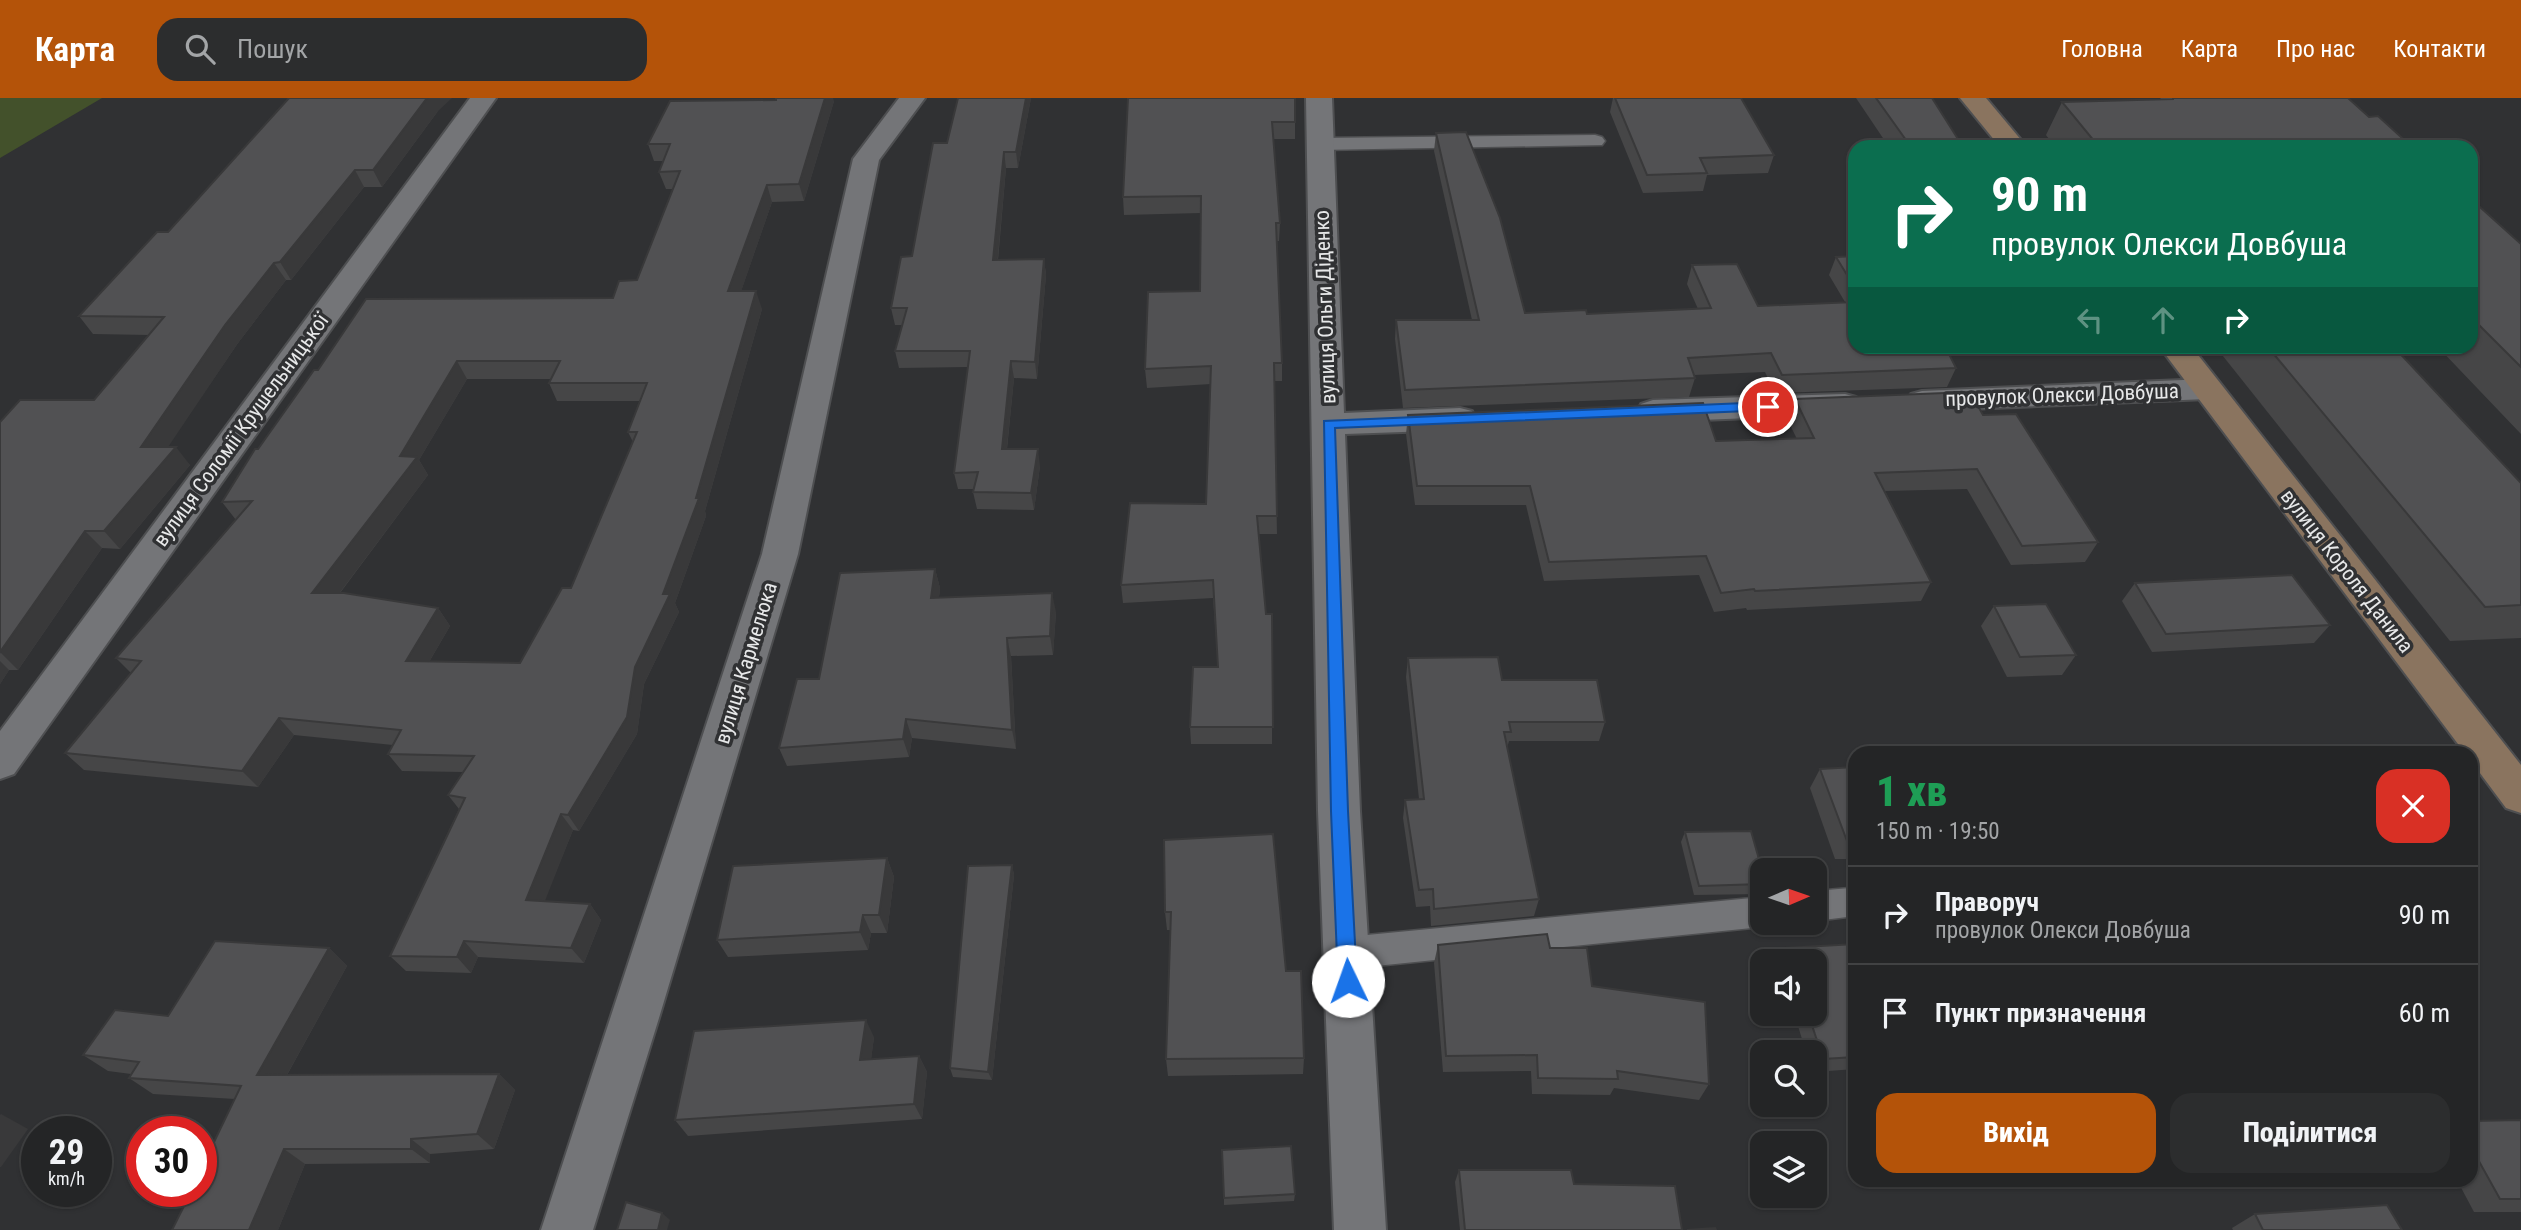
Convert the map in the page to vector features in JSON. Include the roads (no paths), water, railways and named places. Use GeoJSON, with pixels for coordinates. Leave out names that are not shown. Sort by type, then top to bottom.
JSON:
{"type":"FeatureCollection","features":[{"type":"Feature","properties":{"kind":"main road"},"geometry":{"type":"LineString","coordinates":[[1973,98],[2008,140]]}},
{"type":"Feature","properties":{"kind":"main road","name":"вулиця Короля Данила"},"geometry":{"type":"LineString","coordinates":[[2180,354],[2521,796]]}},
{"type":"Feature","properties":{"kind":"street","name":"вулиця Соломії Крушельницької"},"geometry":{"type":"LineString","coordinates":[[0,762],[483,98]]}},
{"type":"Feature","properties":{"kind":"street","name":"вулиця Кармелюка"},"geometry":{"type":"LineString","coordinates":[[567,1230],[780,554],[866,159],[912,98]]}},
{"type":"Feature","properties":{"kind":"street","name":"вулиця Ольги Діденко"},"geometry":{"type":"LineString","coordinates":[[1319,98],[1346,953],[1360,1230]]}},
{"type":"Feature","properties":{"kind":"street","name":"провулок Олекси Довбуша"},"geometry":{"type":"LineString","coordinates":[[1621,412],[2207,389]]}},
{"type":"Feature","properties":{"kind":"street"},"geometry":{"type":"LineString","coordinates":[[1328,424],[1496,417]]}},
{"type":"Feature","properties":{"kind":"lane"},"geometry":{"type":"LineString","coordinates":[[1320,144],[1595,141]]}},
{"type":"Feature","properties":{"kind":"lane"},"geometry":{"type":"LineString","coordinates":[[1827,905],[1848,903]]}},
{"type":"Feature","properties":{"kind":"lane"},"geometry":{"type":"LineString","coordinates":[[1346,953],[1750,913]]}}]}
